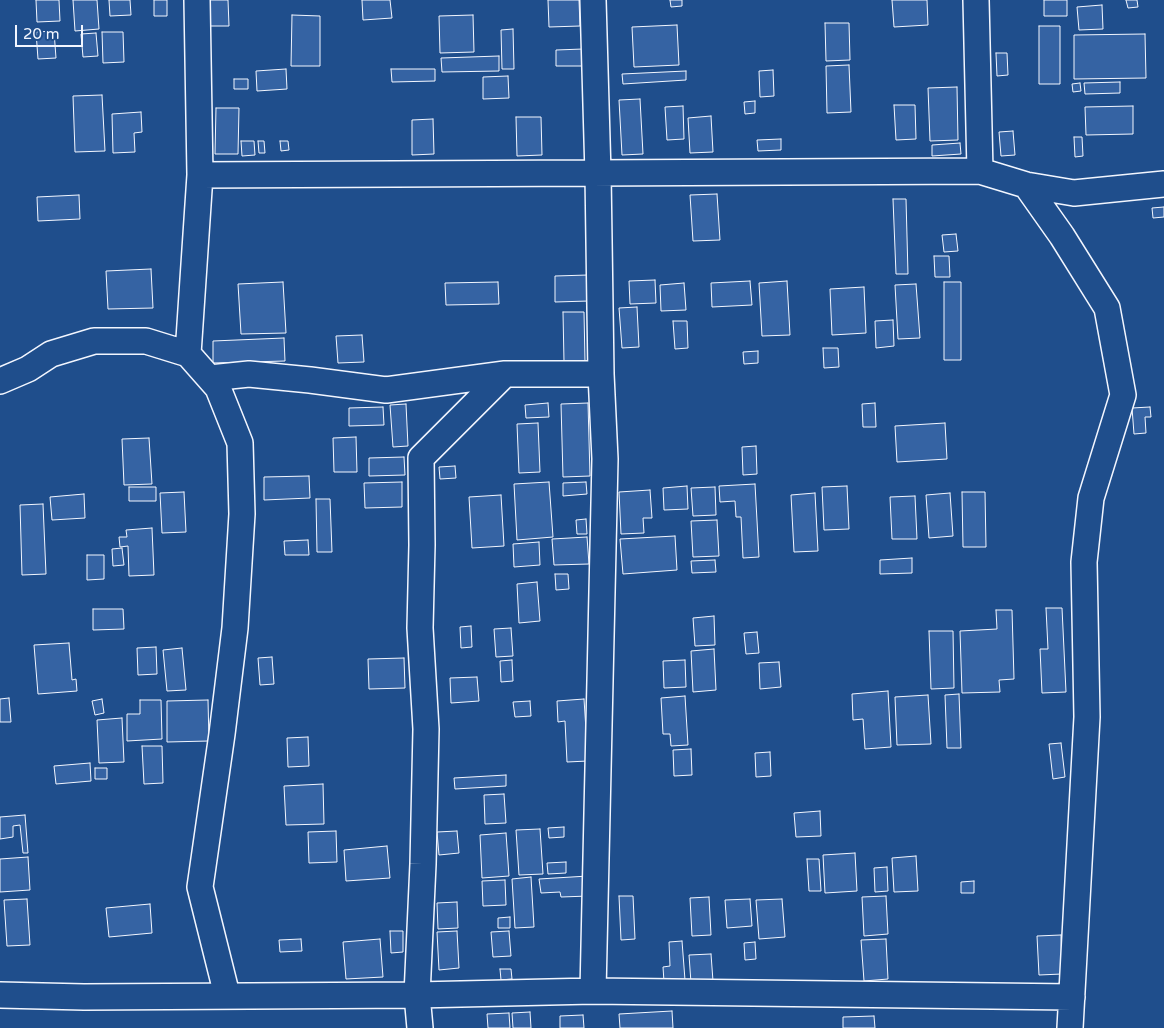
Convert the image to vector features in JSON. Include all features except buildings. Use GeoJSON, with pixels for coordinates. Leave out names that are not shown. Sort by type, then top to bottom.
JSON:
{"type":"FeatureCollection","features":[{"type":"Feature","properties":{"kind":"street"},"geometry":{"type":"LineString","coordinates":[[188,354],[200,176],[197,0]]}},
{"type":"Feature","properties":{"kind":"street"},"geometry":{"type":"LineString","coordinates":[[593,991],[606,459],[601,374],[594,0]]}},
{"type":"Feature","properties":{"kind":"street"},"geometry":{"type":"LineString","coordinates":[[976,0],[980,171]]}},
{"type":"Feature","properties":{"kind":"street"},"geometry":{"type":"LineString","coordinates":[[200,176],[980,171],[1026,185],[1074,194],[1164,184]]}},
{"type":"Feature","properties":{"kind":"street"},"geometry":{"type":"LineString","coordinates":[[1026,185],[1062,236],[1107,308],[1123,395],[1091,498],[1084,562],[1088,717],[1070,1028]]}},
{"type":"Feature","properties":{"kind":"street"},"geometry":{"type":"LineString","coordinates":[[0,381],[28,369],[52,354],[94,341],[146,341],[188,354],[218,388],[240,442],[242,505],[235,628],[200,888],[227,995]]}},
{"type":"Feature","properties":{"kind":"street"},"geometry":{"type":"LineString","coordinates":[[210,378],[249,374],[386,390],[505,374],[601,374]]}},
{"type":"Feature","properties":{"kind":"street"},"geometry":{"type":"LineString","coordinates":[[420,1028],[417,996],[423,864],[426,728],[420,628],[422,545],[421,458],[505,374]]}},
{"type":"Feature","properties":{"kind":"street"},"geometry":{"type":"LineString","coordinates":[[0,995],[84,997],[227,995],[417,996],[593,991],[1072,997]]}}]}
